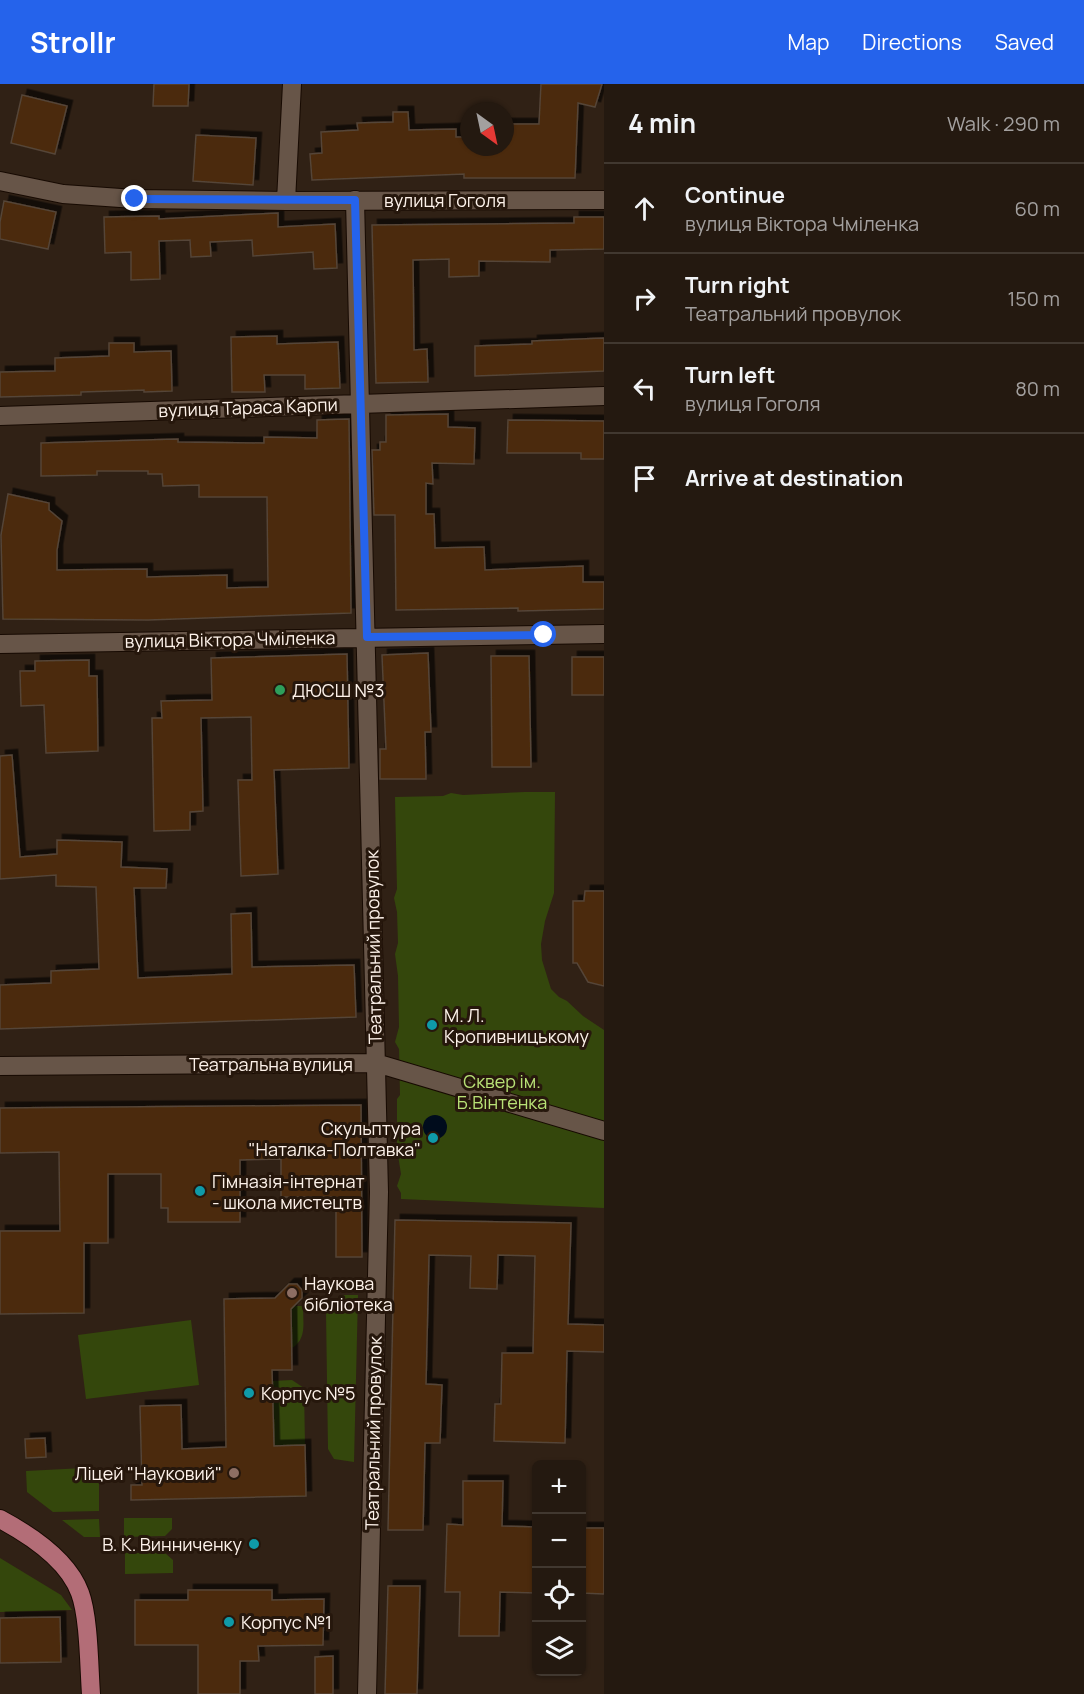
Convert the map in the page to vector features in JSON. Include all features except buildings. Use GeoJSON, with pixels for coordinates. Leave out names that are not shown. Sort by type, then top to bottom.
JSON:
{"type":"FeatureCollection","features":[{"type":"Feature","properties":{"kind":"main road"},"geometry":{"type":"LineString","coordinates":[[0,1519],[47,1550],[80,1593],[85,1620],[91,1694]]}},
{"type":"Feature","properties":{"kind":"street"},"geometry":{"type":"LineString","coordinates":[[286,201],[292,84]]}},
{"type":"Feature","properties":{"kind":"street","name":"вулиця Гоголя"},"geometry":{"type":"LineString","coordinates":[[0,181],[63,194],[135,199],[604,200]]}},
{"type":"Feature","properties":{"kind":"street","name":"Театральний провулок"},"geometry":{"type":"LineString","coordinates":[[355,200],[379,1192],[367,1694]]}},
{"type":"Feature","properties":{"kind":"street","name":"вулиця Тараса Карпи"},"geometry":{"type":"LineString","coordinates":[[0,416],[604,396]]}},
{"type":"Feature","properties":{"kind":"street","name":"вулиця Віктора Чміленка"},"geometry":{"type":"LineString","coordinates":[[0,644],[604,634]]}},
{"type":"Feature","properties":{"kind":"street","name":"Театральна вулиця"},"geometry":{"type":"LineString","coordinates":[[0,1066],[376,1063],[604,1131]]}},
{"type":"Feature","properties":{"kind":"green space","name":"Сквер ім. Б.Вінтенка"},"geometry":{"type":"Polygon","coordinates":[[[555,792],[554,893],[545,921],[541,944],[542,960],[551,989],[604,1030],[604,1208],[401,1199],[397,1186],[401,1174],[397,1149],[397,1099],[400,1095],[399,1049],[395,1042],[399,1027],[395,954],[398,943],[397,912],[394,898],[397,889],[395,797],[443,796],[451,793],[463,795],[555,792]]]}},
{"type":"Feature","properties":{"kind":"green space"},"geometry":{"type":"Polygon","coordinates":[[[344,1295],[358,1295],[354,1462],[334,1459],[328,1449],[326,1312],[333,1301],[344,1295]]]}},
{"type":"Feature","properties":{"kind":"green space"},"geometry":{"type":"Polygon","coordinates":[[[294,1306],[303,1306],[303,1324],[300,1340],[292,1348],[291,1309],[294,1306]]]}},
{"type":"Feature","properties":{"kind":"green space"},"geometry":{"type":"Polygon","coordinates":[[[191,1320],[199,1385],[86,1399],[78,1335],[191,1320]]]}},
{"type":"Feature","properties":{"kind":"green space"},"geometry":{"type":"Polygon","coordinates":[[[292,1380],[304,1388],[305,1445],[274,1446],[272,1381],[292,1380]]]}},
{"type":"Feature","properties":{"kind":"green space"},"geometry":{"type":"Polygon","coordinates":[[[84,1468],[99,1483],[99,1511],[53,1512],[27,1492],[26,1471],[84,1468]]]}},
{"type":"Feature","properties":{"kind":"green space"},"geometry":{"type":"Polygon","coordinates":[[[124,1518],[172,1518],[172,1529],[165,1536],[124,1537],[124,1518]]]}},
{"type":"Feature","properties":{"kind":"green space"},"geometry":{"type":"Polygon","coordinates":[[[99,1519],[100,1537],[84,1537],[62,1520],[99,1519]]]}},
{"type":"Feature","properties":{"kind":"green space"},"geometry":{"type":"Polygon","coordinates":[[[125,1553],[165,1553],[173,1560],[173,1573],[125,1574],[125,1553]]]}},
{"type":"Feature","properties":{"kind":"green space"},"geometry":{"type":"Polygon","coordinates":[[[0,1558],[61,1595],[72,1610],[0,1612],[0,1558]]]}},
{"type":"Feature","properties":{"kind":"water"},"geometry":{"type":"Polygon","coordinates":[[[435,1115],[440,1116],[446,1122],[446,1132],[440,1138],[435,1139],[430,1138],[424,1132],[423,1127],[424,1122],[430,1116],[435,1115]]]}},
{"type":"Feature","properties":{"kind":"place","name":"ДЮСШ №3"},"geometry":{"type":"Point","coordinates":[280,690]}},
{"type":"Feature","properties":{"kind":"place","name":"М. Л. Кропивницькому"},"geometry":{"type":"Point","coordinates":[432,1025]}},
{"type":"Feature","properties":{"kind":"place","name":"Скульптура \"Наталка-Полтавка\""},"geometry":{"type":"Point","coordinates":[433,1138]}},
{"type":"Feature","properties":{"kind":"place","name":"Гімназія-інтернат - школа мистецтв"},"geometry":{"type":"Point","coordinates":[200,1191]}},
{"type":"Feature","properties":{"kind":"place","name":"Наукова бібліотека"},"geometry":{"type":"Point","coordinates":[292,1293]}},
{"type":"Feature","properties":{"kind":"place","name":"Корпус №5"},"geometry":{"type":"Point","coordinates":[249,1393]}},
{"type":"Feature","properties":{"kind":"place","name":"Ліцей \"Науковий\""},"geometry":{"type":"Point","coordinates":[234,1473]}},
{"type":"Feature","properties":{"kind":"place","name":"В. К. Винниченку"},"geometry":{"type":"Point","coordinates":[254,1544]}},
{"type":"Feature","properties":{"kind":"place","name":"Корпус №1"},"geometry":{"type":"Point","coordinates":[229,1622]}},
{"type":"Feature","properties":{"kind":"route"},"geometry":{"type":"LineString","coordinates":[[135,199],[355,200],[367,637],[544,635]]}}]}
